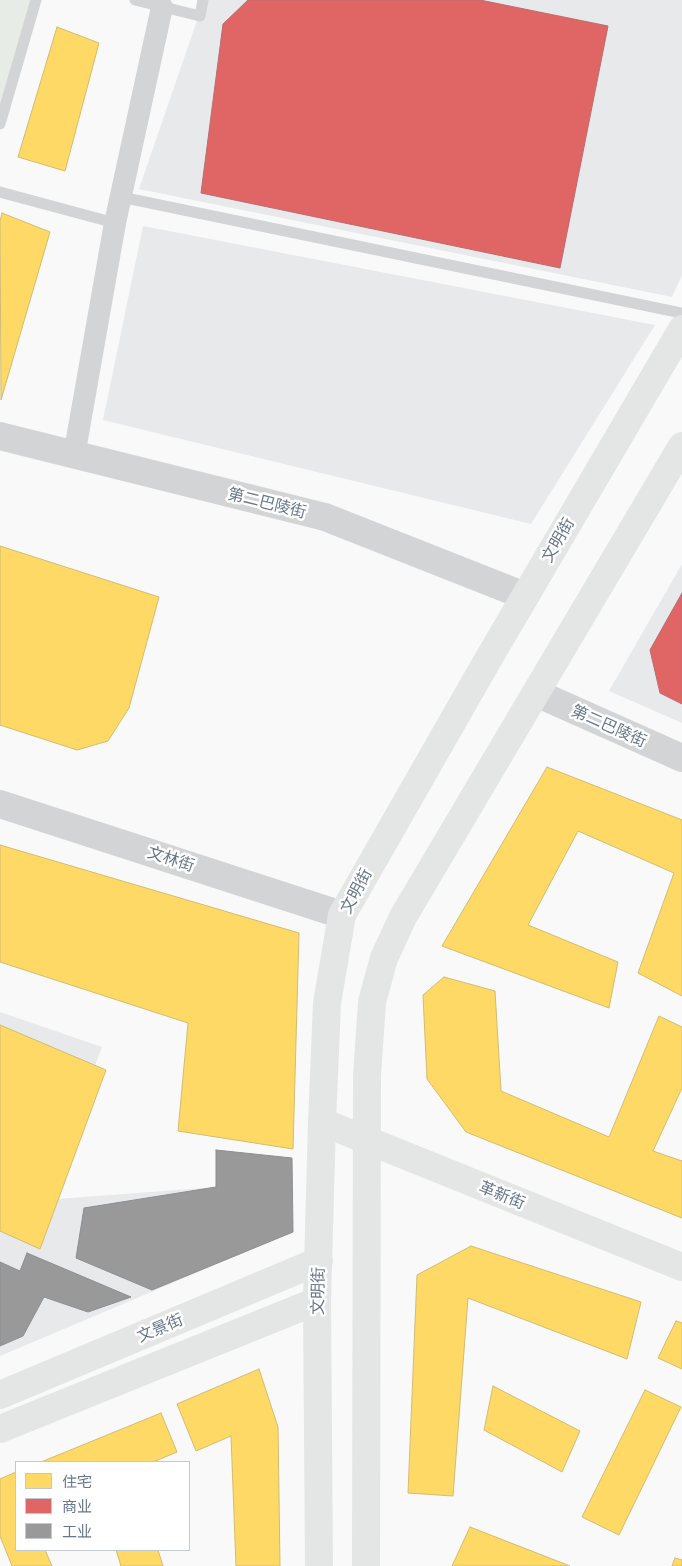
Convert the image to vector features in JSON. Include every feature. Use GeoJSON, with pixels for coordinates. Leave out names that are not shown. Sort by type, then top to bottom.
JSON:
{"type":"FeatureCollection","features":[{"type":"Feature","properties":{"kind":"main road","name":"文明街"},"geometry":{"type":"LineString","coordinates":[[319,1566],[317,1301],[326,1003],[342,915],[525,596],[682,329]]}},
{"type":"Feature","properties":{"kind":"main road"},"geometry":{"type":"LineString","coordinates":[[366,1566],[367,1076],[372,1002],[384,958],[403,916],[682,446]]}},
{"type":"Feature","properties":{"kind":"main road","name":"革新街"},"geometry":{"type":"LineString","coordinates":[[322,1122],[682,1267]]}},
{"type":"Feature","properties":{"kind":"main road","name":"文景街"},"geometry":{"type":"LineString","coordinates":[[0,1395],[319,1261]]}},
{"type":"Feature","properties":{"kind":"main road","name":"文景街"},"geometry":{"type":"LineString","coordinates":[[0,1429],[317,1301]]}},
{"type":"Feature","properties":{"kind":"street"},"geometry":{"type":"LineString","coordinates":[[74,456],[115,223],[162,7]]}},
{"type":"Feature","properties":{"kind":"street","name":"第二巴陵街"},"geometry":{"type":"LineString","coordinates":[[0,436],[74,456],[325,517],[525,596]]}},
{"type":"Feature","properties":{"kind":"street","name":"第二巴陵街"},"geometry":{"type":"LineString","coordinates":[[536,693],[682,758]]}},
{"type":"Feature","properties":{"kind":"street","name":"文林街"},"geometry":{"type":"LineString","coordinates":[[0,804],[342,915]]}},
{"type":"Feature","properties":{"kind":"lane"},"geometry":{"type":"LineString","coordinates":[[0,124],[36,0]]}},
{"type":"Feature","properties":{"kind":"lane"},"geometry":{"type":"LineString","coordinates":[[135,0],[200,16],[203,0]]}},
{"type":"Feature","properties":{"kind":"lane"},"geometry":{"type":"LineString","coordinates":[[0,192],[115,223]]}},
{"type":"Feature","properties":{"kind":"lane"},"geometry":{"type":"LineString","coordinates":[[121,197],[682,313]]}},
{"type":"Feature","properties":{"kind":"shaded area"},"geometry":{"type":"Polygon","coordinates":[[[0,0],[36,0],[0,124],[0,0]]]}},
{"type":"Feature","properties":{"kind":"shaded area"},"geometry":{"type":"Polygon","coordinates":[[[204,0],[682,0],[682,275],[672,297],[139,189],[204,0]]]}},
{"type":"Feature","properties":{"kind":"shaded area"},"geometry":{"type":"Polygon","coordinates":[[[143,226],[655,325],[531,524],[103,420],[143,226]]]}},
{"type":"Feature","properties":{"kind":"shaded area"},"geometry":{"type":"Polygon","coordinates":[[[682,564],[682,723],[609,691],[682,564]]]}},
{"type":"Feature","properties":{"kind":"shaded area"},"geometry":{"type":"Polygon","coordinates":[[[0,1012],[102,1047],[44,1200],[283,1182],[293,1232],[0,1356],[0,1012]]]}},
{"type":"Feature","properties":{"kind":"building: 住宅"},"geometry":{"type":"Polygon","coordinates":[[[57,27],[99,43],[65,171],[18,157],[57,27]]]}},
{"type":"Feature","properties":{"kind":"building: 住宅"},"geometry":{"type":"Polygon","coordinates":[[[2,213],[50,232],[1,400],[0,221],[2,213]]]}},
{"type":"Feature","properties":{"kind":"building: 住宅"},"geometry":{"type":"Polygon","coordinates":[[[0,546],[159,597],[129,708],[108,741],[77,750],[0,725],[0,546]]]}},
{"type":"Feature","properties":{"kind":"building: 住宅"},"geometry":{"type":"Polygon","coordinates":[[[547,767],[682,820],[682,996],[638,973],[674,873],[578,831],[528,925],[618,962],[609,1008],[442,946],[547,767]]]}},
{"type":"Feature","properties":{"kind":"building: 住宅"},"geometry":{"type":"Polygon","coordinates":[[[0,845],[299,933],[293,1149],[178,1131],[188,1023],[0,962],[0,845]]]}},
{"type":"Feature","properties":{"kind":"building: 住宅"},"geometry":{"type":"Polygon","coordinates":[[[444,977],[495,991],[501,1091],[609,1137],[659,1016],[682,1027],[682,1088],[653,1151],[682,1161],[682,1218],[466,1132],[427,1079],[423,995],[444,977]]]}},
{"type":"Feature","properties":{"kind":"building: 住宅"},"geometry":{"type":"Polygon","coordinates":[[[0,1025],[106,1070],[40,1249],[0,1231],[0,1025]]]}},
{"type":"Feature","properties":{"kind":"building: 住宅"},"geometry":{"type":"Polygon","coordinates":[[[471,1246],[641,1302],[627,1359],[468,1298],[453,1496],[408,1493],[417,1275],[471,1246]]]}},
{"type":"Feature","properties":{"kind":"building: 住宅"},"geometry":{"type":"Polygon","coordinates":[[[676,1321],[682,1323],[682,1369],[658,1358],[676,1321]]]}},
{"type":"Feature","properties":{"kind":"building: 住宅"},"geometry":{"type":"Polygon","coordinates":[[[259,1369],[278,1427],[280,1566],[236,1566],[231,1436],[196,1451],[177,1404],[259,1369]]]}},
{"type":"Feature","properties":{"kind":"building: 住宅"},"geometry":{"type":"Polygon","coordinates":[[[493,1386],[580,1431],[562,1472],[484,1430],[493,1386]]]}},
{"type":"Feature","properties":{"kind":"building: 住宅"},"geometry":{"type":"Polygon","coordinates":[[[645,1390],[681,1407],[619,1535],[582,1517],[645,1390]]]}},
{"type":"Feature","properties":{"kind":"building: 住宅"},"geometry":{"type":"Polygon","coordinates":[[[161,1413],[177,1452],[155,1461],[43,1461],[161,1413]]]}},
{"type":"Feature","properties":{"kind":"building: 住宅"},"geometry":{"type":"Polygon","coordinates":[[[15,1472],[15,1551],[45,1551],[52,1566],[12,1566],[0,1536],[0,1479],[15,1472]]]}},
{"type":"Feature","properties":{"kind":"building: 住宅"},"geometry":{"type":"Polygon","coordinates":[[[470,1527],[570,1566],[452,1566],[470,1527]]]}},
{"type":"Feature","properties":{"kind":"building: 住宅"},"geometry":{"type":"Polygon","coordinates":[[[116,1551],[158,1551],[163,1566],[121,1566],[116,1551]]]}},
{"type":"Feature","properties":{"kind":"building: 住宅"},"geometry":{"type":"Polygon","coordinates":[[[675,1558],[682,1560],[682,1566],[672,1566],[675,1558]]]}},
{"type":"Feature","properties":{"kind":"building: 商业"},"geometry":{"type":"Polygon","coordinates":[[[248,0],[480,0],[608,26],[560,268],[201,193],[223,24],[248,0]]]}},
{"type":"Feature","properties":{"kind":"building: 商业"},"geometry":{"type":"Polygon","coordinates":[[[682,593],[682,704],[660,693],[650,650],[682,593]]]}},
{"type":"Feature","properties":{"kind":"building: 工业"},"geometry":{"type":"Polygon","coordinates":[[[216,1150],[292,1158],[293,1232],[152,1290],[76,1258],[84,1208],[216,1187],[216,1150]]]}},
{"type":"Feature","properties":{"kind":"building: 工业"},"geometry":{"type":"Polygon","coordinates":[[[27,1253],[131,1297],[88,1312],[44,1297],[23,1336],[0,1346],[0,1262],[20,1271],[27,1253]]]}}]}
